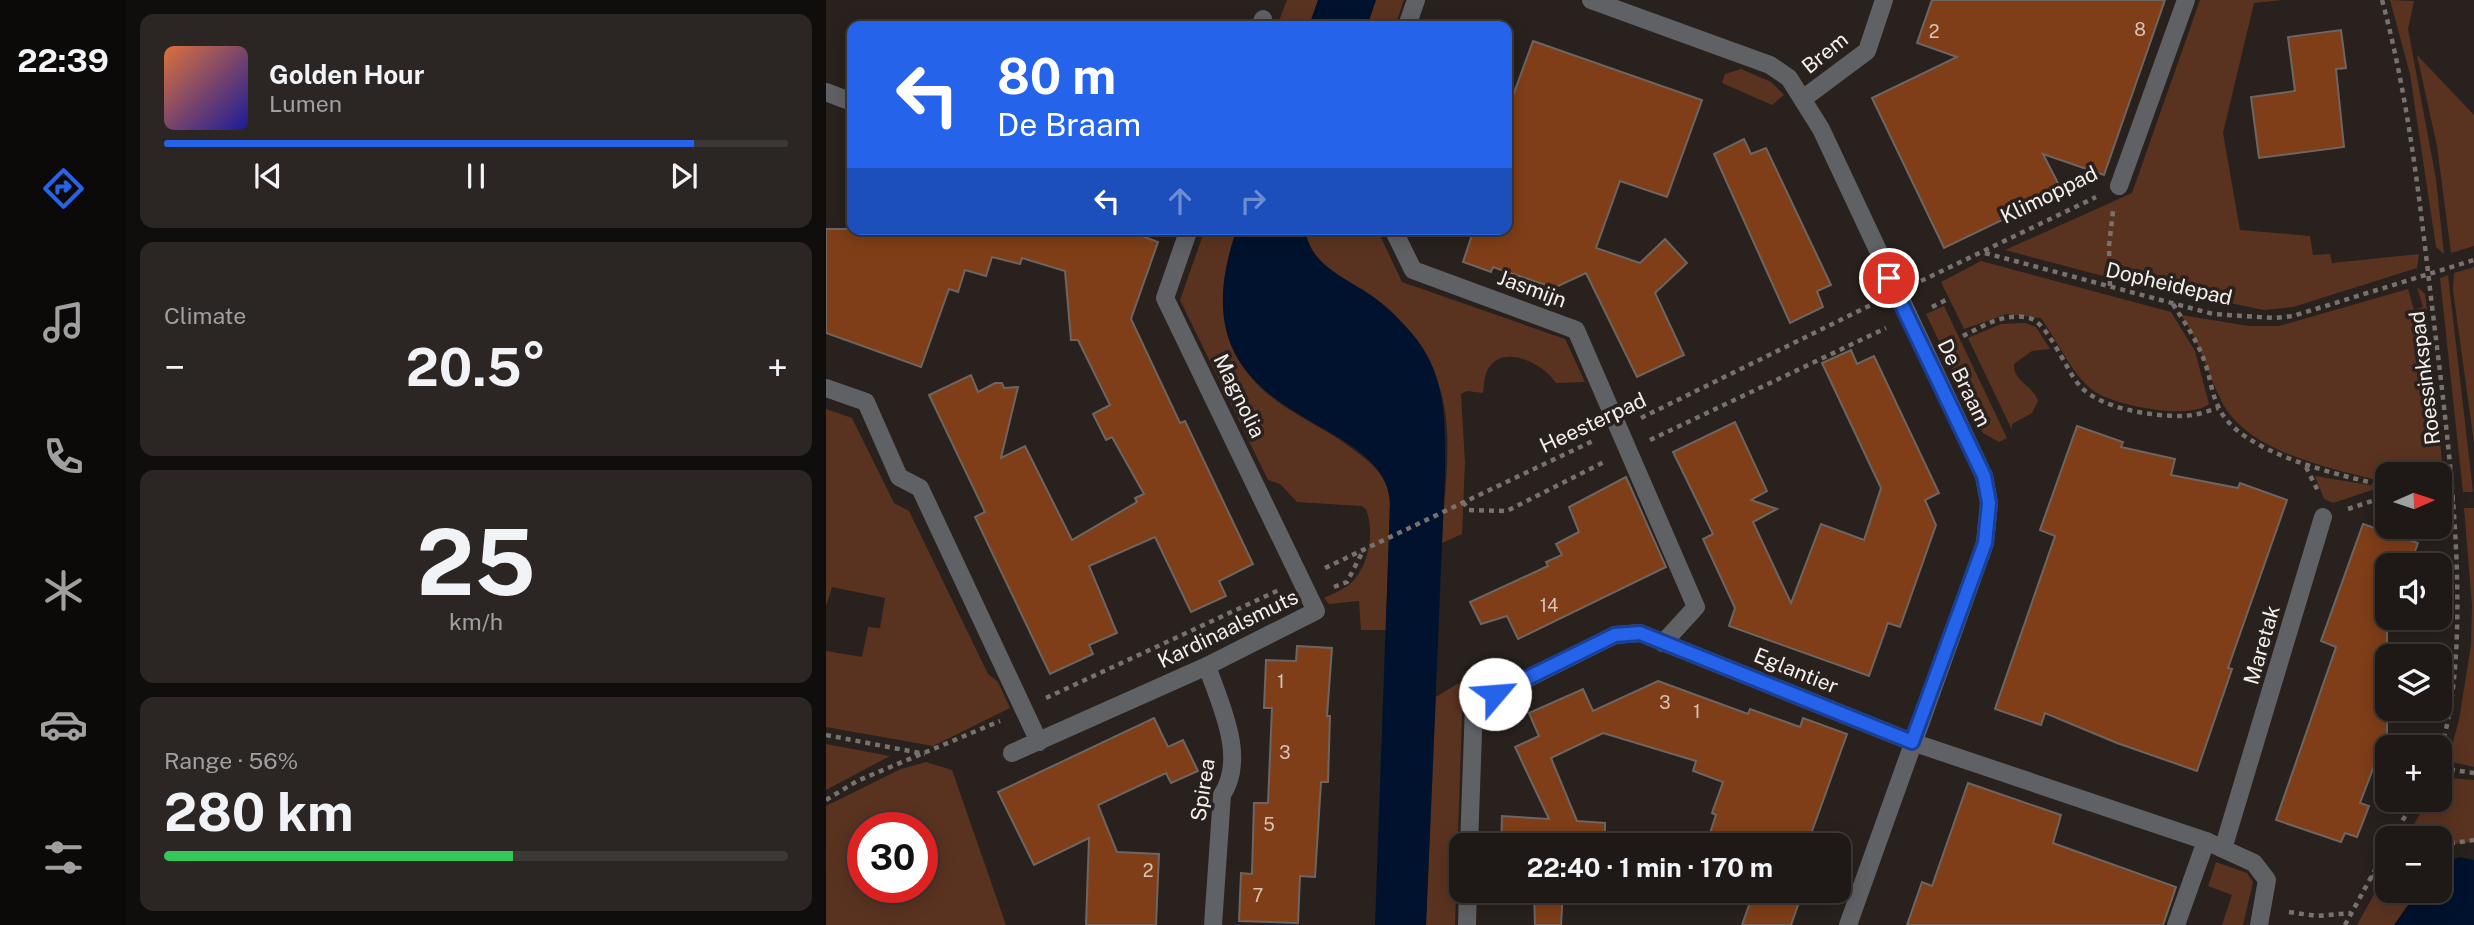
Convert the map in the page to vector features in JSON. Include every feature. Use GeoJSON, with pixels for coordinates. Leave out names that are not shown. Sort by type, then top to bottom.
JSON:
{"type":"FeatureCollection","features":[{"type":"Feature","properties":{"kind":"street"},"geometry":{"type":"LineString","coordinates":[[1409,21],[1416,0]]}},
{"type":"Feature","properties":{"kind":"street","name":"De Braam"},"geometry":{"type":"LineString","coordinates":[[1591,0],[1770,65],[1789,78],[1804,99],[1984,476],[1989,503],[1985,543],[1848,925]]}},
{"type":"Feature","properties":{"kind":"street","name":"Brem"},"geometry":{"type":"LineString","coordinates":[[1804,99],[1867,51],[1884,0]]}},
{"type":"Feature","properties":{"kind":"street","name":"Klimoppad"},"geometry":{"type":"LineString","coordinates":[[2119,186],[2186,0]]}},
{"type":"Feature","properties":{"kind":"street"},"geometry":{"type":"LineString","coordinates":[[826,92],[847,100]]}},
{"type":"Feature","properties":{"kind":"street","name":"Magnolia"},"geometry":{"type":"LineString","coordinates":[[1187,235],[1166,298],[1302,579]]}},
{"type":"Feature","properties":{"kind":"street","name":"Jasmijn"},"geometry":{"type":"LineString","coordinates":[[1396,235],[1413,270],[1576,330],[1620,428]]}},
{"type":"Feature","properties":{"kind":"street"},"geometry":{"type":"LineString","coordinates":[[826,388],[866,402],[899,477],[920,488],[1039,742]]}},
{"type":"Feature","properties":{"kind":"street"},"geometry":{"type":"LineString","coordinates":[[1620,428],[1696,607],[1663,643]]}},
{"type":"Feature","properties":{"kind":"street","name":"Maretak"},"geometry":{"type":"LineString","coordinates":[[2223,849],[2323,517]]}},
{"type":"Feature","properties":{"kind":"street","name":"Kardinaalsmuts"},"geometry":{"type":"LineString","coordinates":[[1012,753],[1207,666],[1316,611],[1302,579]]}},
{"type":"Feature","properties":{"kind":"street","name":"Eglantier"},"geometry":{"type":"LineString","coordinates":[[1469,833],[1474,705],[1615,635],[1640,633],[1912,742]]}},
{"type":"Feature","properties":{"kind":"street","name":"Spirea"},"geometry":{"type":"LineString","coordinates":[[1207,666],[1232,746],[1231,781],[1222,795],[1213,925]]}},
{"type":"Feature","properties":{"kind":"street"},"geometry":{"type":"LineString","coordinates":[[1912,742],[2206,841],[2254,863],[2267,880],[2259,925]]}},
{"type":"Feature","properties":{"kind":"street"},"geometry":{"type":"LineString","coordinates":[[2176,925],[2206,841]]}},
{"type":"Feature","properties":{"kind":"street"},"geometry":{"type":"LineString","coordinates":[[1466,925],[1467,903]]}},
{"type":"Feature","properties":{"kind":"path","name":"Roessinkspad"},"geometry":{"type":"LineString","coordinates":[[2382,0],[2399,62],[2428,273],[2464,570],[2464,639]]}},
{"type":"Feature","properties":{"kind":"path","name":"Klimoppad"},"geometry":{"type":"LineString","coordinates":[[1896,293],[2119,186]]}},
{"type":"Feature","properties":{"kind":"path"},"geometry":{"type":"LineString","coordinates":[[2110,286],[2109,246],[2119,186]]}},
{"type":"Feature","properties":{"kind":"path","name":"Dopheidepad"},"geometry":{"type":"LineString","coordinates":[[1984,253],[2213,314],[2274,318],[2293,316],[2474,260]]}},
{"type":"Feature","properties":{"kind":"path","name":"Heesterpad"},"geometry":{"type":"LineString","coordinates":[[1302,579],[1896,293]]}},
{"type":"Feature","properties":{"kind":"path"},"geometry":{"type":"LineString","coordinates":[[1463,502],[1469,510],[1507,511],[1629,449],[1947,300]]}},
{"type":"Feature","properties":{"kind":"path"},"geometry":{"type":"LineString","coordinates":[[2173,303],[2204,360],[2218,408],[2245,436],[2306,467],[2375,483]]}},
{"type":"Feature","properties":{"kind":"path"},"geometry":{"type":"LineString","coordinates":[[1963,336],[1994,321],[2028,317],[2035,320],[2045,331],[2080,387],[2100,399],[2133,410],[2181,416],[2218,408]]}},
{"type":"Feature","properties":{"kind":"path"},"geometry":{"type":"LineString","coordinates":[[2323,517],[2375,500]]}},
{"type":"Feature","properties":{"kind":"path"},"geometry":{"type":"LineString","coordinates":[[1310,597],[1347,582],[1366,547]]}},
{"type":"Feature","properties":{"kind":"path","name":"Kardinaalsmuts"},"geometry":{"type":"LineString","coordinates":[[826,800],[857,781],[1024,710],[1302,579]]}},
{"type":"Feature","properties":{"kind":"path"},"geometry":{"type":"LineString","coordinates":[[2446,735],[2458,699],[2464,653]]}},
{"type":"Feature","properties":{"kind":"path"},"geometry":{"type":"LineString","coordinates":[[826,735],[925,754]]}},
{"type":"Feature","properties":{"kind":"path"},"geometry":{"type":"LineString","coordinates":[[2452,770],[2474,773]]}},
{"type":"Feature","properties":{"kind":"path"},"geometry":{"type":"LineString","coordinates":[[2452,843],[2474,840]]}},
{"type":"Feature","properties":{"kind":"path"},"geometry":{"type":"LineString","coordinates":[[2345,925],[2375,869]]}},
{"type":"Feature","properties":{"kind":"path"},"geometry":{"type":"LineString","coordinates":[[2369,879],[2375,877]]}},
{"type":"Feature","properties":{"kind":"path"},"geometry":{"type":"LineString","coordinates":[[2267,880],[2287,911],[2317,916],[2351,913]]}},
{"type":"Feature","properties":{"kind":"shaded area"},"geometry":{"type":"Polygon","coordinates":[[[1287,0],[1318,0],[1311,21],[1279,21],[1287,0]]]}},
{"type":"Feature","properties":{"kind":"shaded area"},"geometry":{"type":"Polygon","coordinates":[[[1376,0],[1404,0],[1397,21],[1369,21],[1376,0]]]}},
{"type":"Feature","properties":{"kind":"shaded area"},"geometry":{"type":"Polygon","coordinates":[[[2200,0],[2282,0],[2254,3],[2223,133],[2240,230],[2310,236],[2313,255],[2330,254],[2332,263],[2419,254],[2417,268],[2293,307],[2264,310],[2118,280],[2005,250],[2132,193],[2200,0]]]}},
{"type":"Feature","properties":{"kind":"shaded area"},"geometry":{"type":"Polygon","coordinates":[[[2390,0],[2414,1],[2408,29],[2436,179],[2444,254],[2436,247],[2410,74],[2390,0]]]}},
{"type":"Feature","properties":{"kind":"shaded area"},"geometry":{"type":"Polygon","coordinates":[[[2417,55],[2474,115],[2474,246],[2451,253],[2437,146],[2417,55]]]}},
{"type":"Feature","properties":{"kind":"shaded area"},"geometry":{"type":"Polygon","coordinates":[[[1741,69],[1771,82],[1784,95],[1772,105],[1722,83],[1725,74],[1741,69]]]}},
{"type":"Feature","properties":{"kind":"shaded area"},"geometry":{"type":"Polygon","coordinates":[[[1203,235],[1235,235],[1229,254],[1223,301],[1225,324],[1231,345],[1242,365],[1257,384],[1278,402],[1364,458],[1380,474],[1387,488],[1390,496],[1386,630],[1361,630],[1359,601],[1329,604],[1324,598],[1349,585],[1366,560],[1370,529],[1366,509],[1361,506],[1297,502],[1280,484],[1268,480],[1180,300],[1203,235]]]}},
{"type":"Feature","properties":{"kind":"shaded area"},"geometry":{"type":"Polygon","coordinates":[[[1306,235],[1380,235],[1402,282],[1565,339],[1585,382],[1556,383],[1532,363],[1512,357],[1493,362],[1486,373],[1483,393],[1467,391],[1461,394],[1465,462],[1462,534],[1442,543],[1447,442],[1443,402],[1435,376],[1395,315],[1329,269],[1309,245],[1306,235]]]}},
{"type":"Feature","properties":{"kind":"shaded area"},"geometry":{"type":"Polygon","coordinates":[[[1981,261],[2171,312],[2195,351],[2209,404],[2199,409],[2168,411],[2131,405],[2101,395],[2083,382],[2041,318],[2007,314],[1964,329],[1941,282],[1981,261]]]}},
{"type":"Feature","properties":{"kind":"shaded area"},"geometry":{"type":"Polygon","coordinates":[[[2474,267],[2474,443],[2453,290],[2454,273],[2474,267]]]}},
{"type":"Feature","properties":{"kind":"shaded area"},"geometry":{"type":"Polygon","coordinates":[[[2448,275],[2473,492],[2463,492],[2440,278],[2448,275]]]}},
{"type":"Feature","properties":{"kind":"shaded area"},"geometry":{"type":"Polygon","coordinates":[[[2417,287],[2425,294],[2442,462],[2375,462],[2375,480],[2295,457],[2252,435],[2235,420],[2222,402],[2181,315],[2249,326],[2279,326],[2408,289],[2414,310],[2423,307],[2417,287]]]}},
{"type":"Feature","properties":{"kind":"shaded area"},"geometry":{"type":"Polygon","coordinates":[[[1944,306],[2007,438],[1999,442],[1983,433],[1926,314],[1944,306]]]}},
{"type":"Feature","properties":{"kind":"shaded area"},"geometry":{"type":"Polygon","coordinates":[[[2025,323],[2036,327],[2050,349],[2032,351],[2014,364],[2017,375],[2038,401],[2032,413],[2012,424],[2012,430],[1968,338],[2001,324],[2025,323]]]}},
{"type":"Feature","properties":{"kind":"shaded area"},"geometry":{"type":"Polygon","coordinates":[[[826,409],[852,418],[894,503],[909,511],[988,674],[998,682],[1010,708],[933,746],[826,727],[826,651],[862,657],[868,627],[880,628],[885,598],[832,587],[826,606],[826,409]]]}},
{"type":"Feature","properties":{"kind":"shaded area"},"geometry":{"type":"Polygon","coordinates":[[[2315,476],[2375,486],[2375,489],[2333,503],[2324,499],[2315,476]]]}},
{"type":"Feature","properties":{"kind":"shaded area"},"geometry":{"type":"Polygon","coordinates":[[[2464,508],[2474,508],[2474,767],[2452,762],[2452,746],[2459,720],[2471,645],[2472,605],[2464,508]]]}},
{"type":"Feature","properties":{"kind":"shaded area"},"geometry":{"type":"Polygon","coordinates":[[[1457,684],[1463,684],[1458,833],[1449,833],[1449,903],[1456,903],[1455,925],[1426,925],[1436,697],[1457,684]]]}},
{"type":"Feature","properties":{"kind":"shaded area"},"geometry":{"type":"Polygon","coordinates":[[[826,744],[890,756],[826,790],[826,744]]]}},
{"type":"Feature","properties":{"kind":"shaded area"},"geometry":{"type":"Polygon","coordinates":[[[926,762],[952,770],[1006,925],[826,925],[826,806],[901,769],[926,762]]]}},
{"type":"Feature","properties":{"kind":"shaded area"},"geometry":{"type":"Polygon","coordinates":[[[2452,778],[2474,780],[2474,842],[2452,844],[2452,826],[2413,826],[2421,812],[2452,812],[2452,778]]]}},
{"type":"Feature","properties":{"kind":"shaded area"},"geometry":{"type":"Polygon","coordinates":[[[2216,862],[2247,873],[2253,882],[2243,925],[2222,925],[2232,895],[2208,886],[2216,862]]]}},
{"type":"Feature","properties":{"kind":"shaded area"},"geometry":{"type":"Polygon","coordinates":[[[2375,893],[2375,903],[2410,903],[2394,925],[2357,925],[2375,893]]]}},
{"type":"Feature","properties":{"kind":"water"},"geometry":{"type":"Polygon","coordinates":[[[1318,0],[1376,0],[1369,21],[1311,21],[1318,0]]]}},
{"type":"Feature","properties":{"kind":"water"},"geometry":{"type":"Polygon","coordinates":[[[1236,235],[1306,235],[1314,253],[1322,262],[1375,298],[1411,332],[1428,357],[1439,385],[1444,414],[1445,473],[1426,925],[1375,925],[1390,506],[1381,474],[1356,449],[1287,407],[1254,380],[1231,344],[1223,295],[1236,235]]]}},
{"type":"Feature","properties":{"kind":"water"},"geometry":{"type":"Polygon","coordinates":[[[2459,857],[2474,860],[2474,925],[2394,925],[2410,903],[2452,903],[2452,860],[2459,857]]]}},
{"type":"Feature","properties":{"kind":"building"},"geometry":{"type":"Polygon","coordinates":[[[1932,0],[2165,0],[2104,175],[2043,154],[2062,191],[1944,248],[1872,98],[1957,57],[1917,43],[1932,0]]]}},
{"type":"Feature","properties":{"kind":"building"},"geometry":{"type":"Polygon","coordinates":[[[2341,30],[2346,68],[2336,69],[2344,147],[2259,158],[2251,97],[2295,91],[2288,37],[2341,30]]]}},
{"type":"Feature","properties":{"kind":"building"},"geometry":{"type":"Polygon","coordinates":[[[1533,41],[1702,100],[1667,197],[1620,181],[1596,248],[1640,263],[1665,239],[1687,263],[1655,293],[1684,355],[1637,377],[1586,273],[1554,288],[1493,267],[1491,272],[1463,262],[1472,235],[1512,235],[1512,98],[1533,41]]]}},
{"type":"Feature","properties":{"kind":"building"},"geometry":{"type":"Polygon","coordinates":[[[1744,139],[1751,154],[1766,148],[1831,285],[1817,291],[1823,307],[1790,323],[1714,154],[1744,139]]]}},
{"type":"Feature","properties":{"kind":"building"},"geometry":{"type":"Polygon","coordinates":[[[826,229],[847,229],[847,235],[1140,235],[1158,242],[1131,319],[1180,423],[1185,421],[1253,564],[1219,581],[1226,596],[1191,612],[1155,537],[1089,566],[1117,633],[1089,645],[1093,654],[1050,674],[975,517],[985,512],[929,395],[971,375],[978,392],[995,383],[1002,383],[1004,388],[1018,387],[1001,458],[1025,446],[1072,540],[1137,502],[1135,498],[1144,494],[1112,437],[1106,440],[1093,414],[1110,405],[1078,340],[1071,340],[1065,271],[1022,258],[1020,264],[992,257],[986,276],[965,270],[958,292],[949,289],[921,367],[826,333],[826,229]]]}},
{"type":"Feature","properties":{"kind":"building"},"geometry":{"type":"Polygon","coordinates":[[[1851,350],[1857,364],[1874,356],[1939,493],[1925,500],[1936,525],[1900,627],[1888,623],[1869,676],[1729,626],[1735,608],[1703,539],[1713,534],[1673,452],[1735,422],[1767,491],[1751,500],[1777,509],[1753,522],[1791,603],[1821,524],[1864,540],[1881,488],[1822,363],[1851,350]]]}},
{"type":"Feature","properties":{"kind":"building"},"geometry":{"type":"Polygon","coordinates":[[[2077,426],[2123,442],[2121,447],[2175,459],[2171,475],[2238,488],[2240,483],[2287,500],[2228,668],[2232,669],[2197,771],[2117,743],[2045,713],[2041,725],[1995,709],[2055,536],[2040,530],[2077,426]]]}},
{"type":"Feature","properties":{"kind":"building"},"geometry":{"type":"Polygon","coordinates":[[[1626,477],[1666,567],[1518,639],[1507,616],[1481,624],[1470,602],[1548,566],[1546,562],[1562,555],[1556,544],[1579,532],[1569,507],[1626,477]]]}},
{"type":"Feature","properties":{"kind":"building"},"geometry":{"type":"Polygon","coordinates":[[[2363,524],[2375,528],[2375,539],[2406,539],[2418,543],[2414,553],[2375,553],[2375,630],[2387,630],[2387,644],[2375,644],[2375,721],[2387,721],[2387,732],[2386,735],[2375,735],[2375,764],[2360,803],[2369,806],[2357,837],[2345,833],[2341,842],[2276,820],[2336,647],[2321,641],[2363,524]]]}},
{"type":"Feature","properties":{"kind":"building"},"geometry":{"type":"Polygon","coordinates":[[[1297,646],[1332,648],[1327,716],[1330,716],[1328,782],[1321,782],[1315,877],[1300,876],[1298,923],[1239,921],[1241,873],[1252,874],[1254,803],[1268,803],[1272,708],[1264,708],[1266,660],[1296,661],[1297,646]]]}},
{"type":"Feature","properties":{"kind":"building"},"geometry":{"type":"Polygon","coordinates":[[[1658,681],[1748,714],[1750,709],[1800,727],[1803,718],[1847,734],[1811,833],[1710,833],[1716,815],[1712,813],[1723,782],[1693,771],[1696,761],[1603,733],[1551,758],[1577,821],[1605,823],[1605,833],[1501,833],[1502,816],[1549,819],[1515,747],[1539,736],[1529,713],[1583,689],[1593,711],[1658,681]]]}},
{"type":"Feature","properties":{"kind":"building"},"geometry":{"type":"Polygon","coordinates":[[[1154,718],[1168,747],[1183,740],[1198,771],[1171,783],[1166,773],[1098,805],[1117,852],[1159,854],[1156,925],[1086,925],[1089,838],[1034,865],[998,792],[1154,718]]]}},
{"type":"Feature","properties":{"kind":"building"},"geometry":{"type":"Polygon","coordinates":[[[1968,783],[2061,815],[2053,843],[2176,887],[2163,925],[1907,925],[1922,882],[1932,886],[1968,783]]]}},
{"type":"Feature","properties":{"kind":"building"},"geometry":{"type":"Polygon","coordinates":[[[1534,903],[1562,903],[1561,925],[1535,925],[1534,903]]]}},
{"type":"Feature","properties":{"kind":"building"},"geometry":{"type":"Polygon","coordinates":[[[1750,903],[1799,903],[1791,925],[1742,925],[1750,903]]]}},
{"type":"Feature","properties":{"kind":"route"},"geometry":{"type":"LineString","coordinates":[[1495,694],[1615,635],[1640,633],[1912,742],[1985,543],[1989,503],[1984,476],[1889,278]]}}]}
